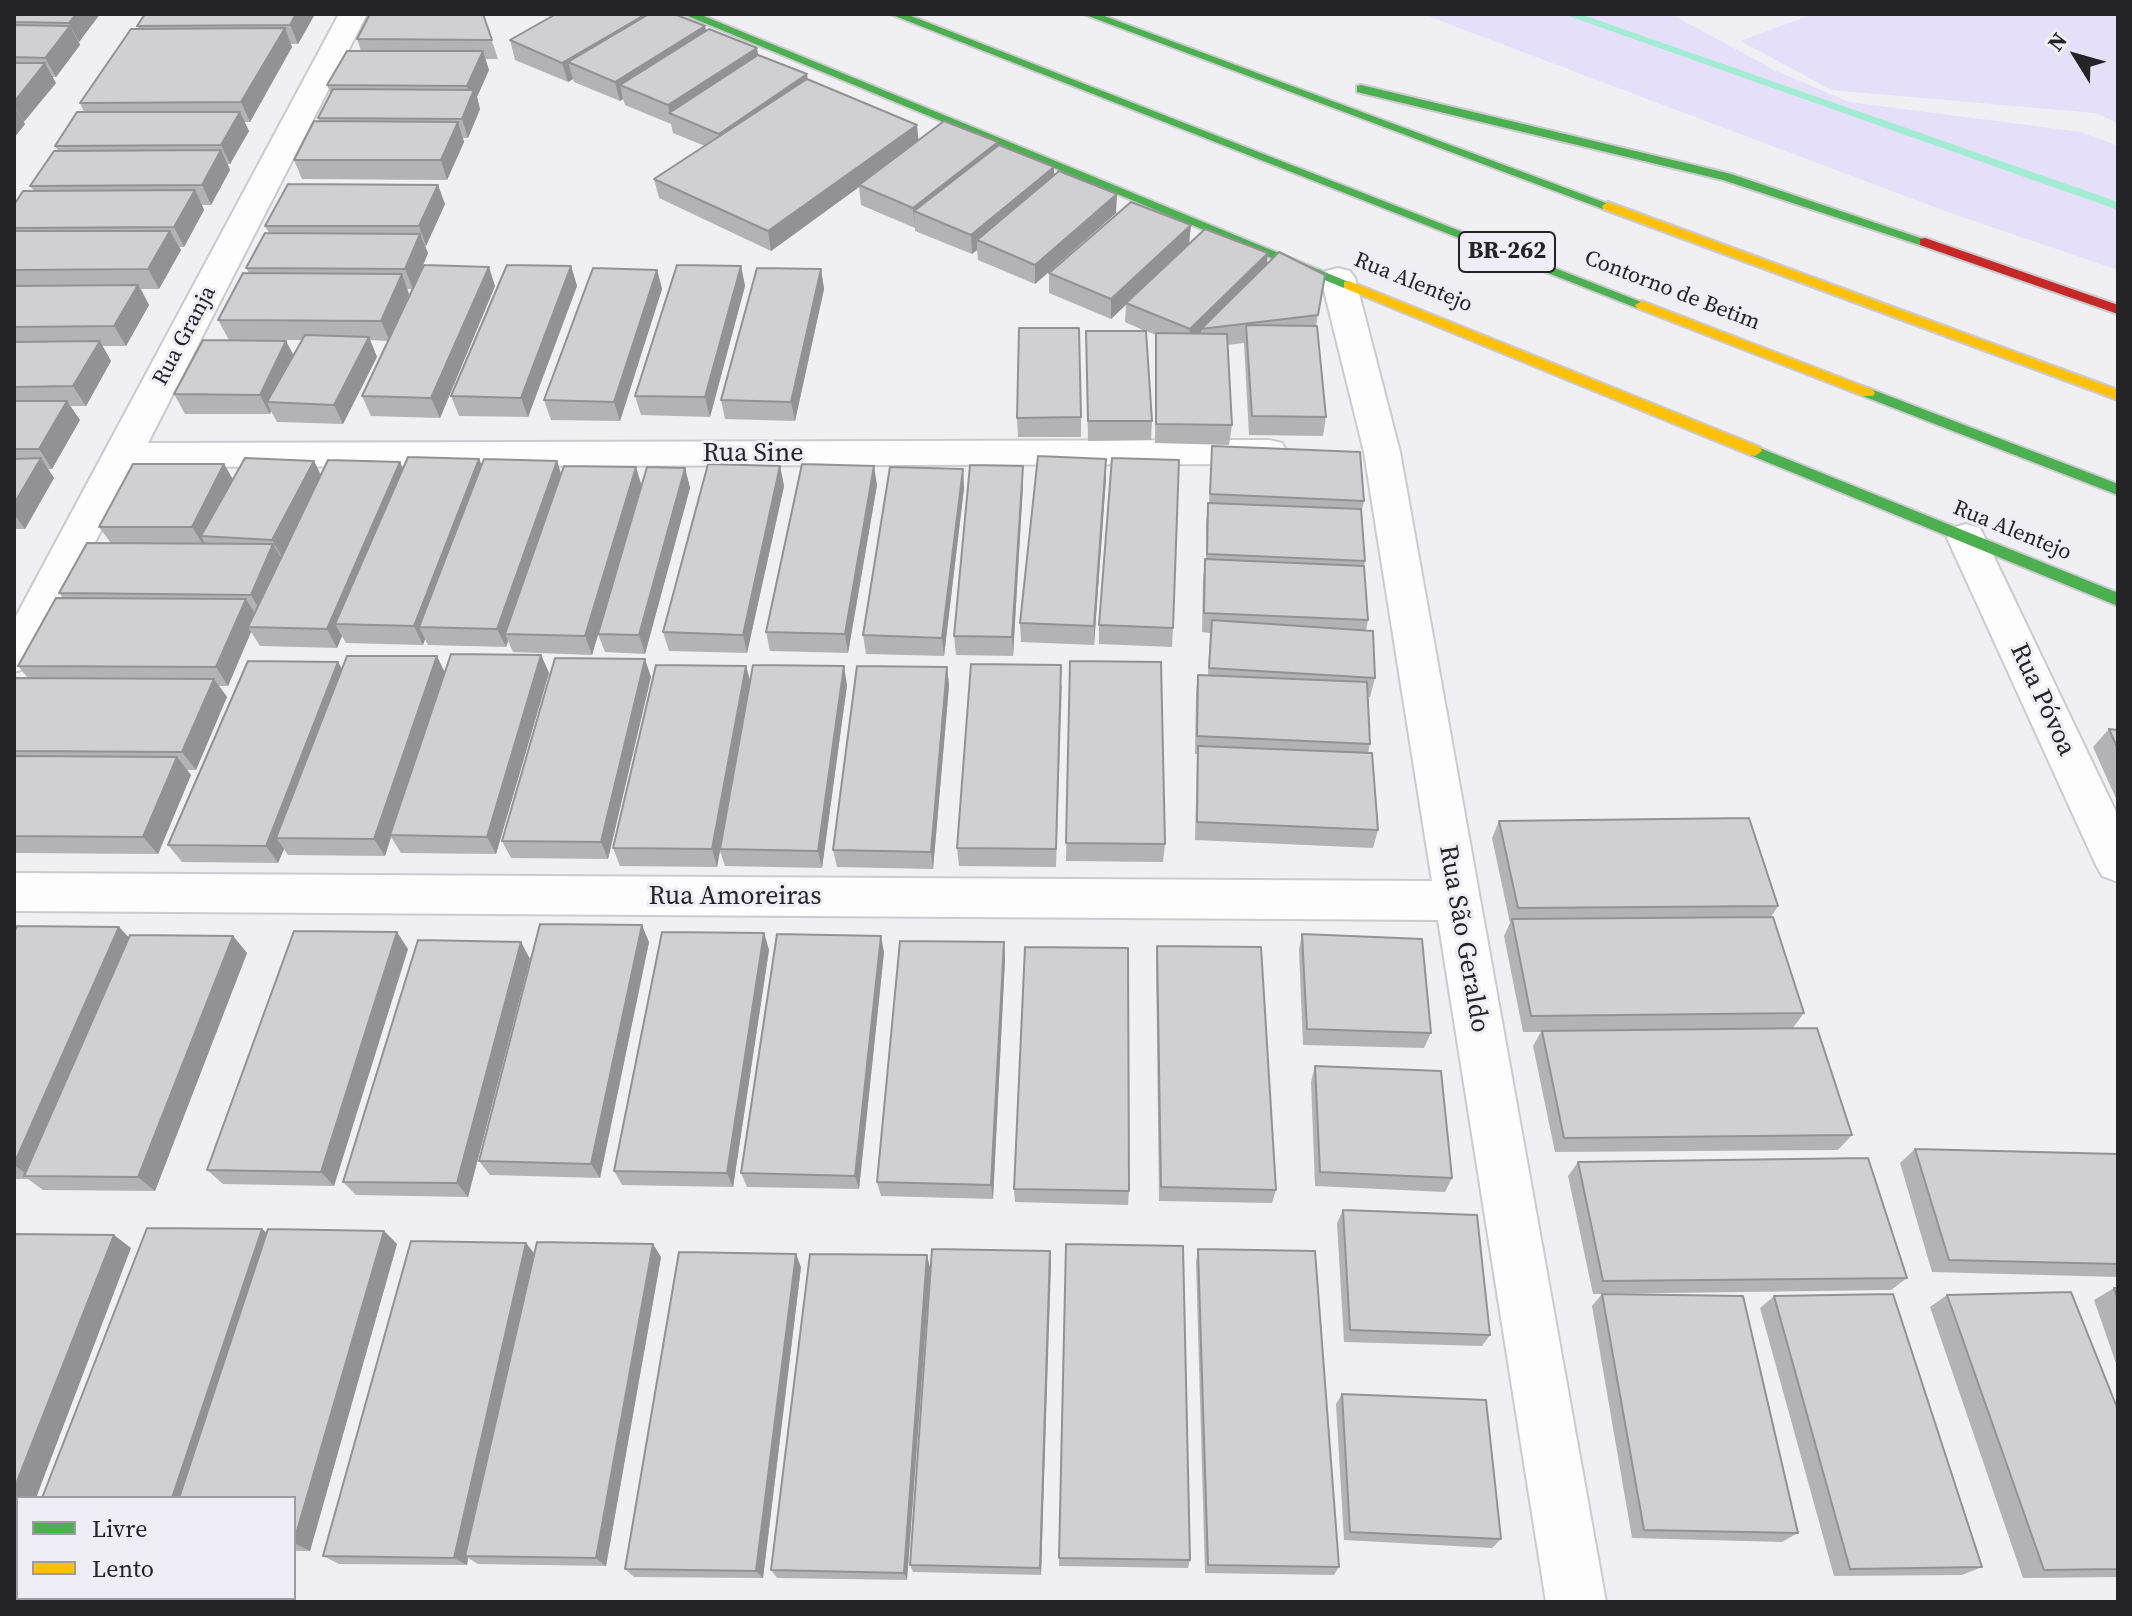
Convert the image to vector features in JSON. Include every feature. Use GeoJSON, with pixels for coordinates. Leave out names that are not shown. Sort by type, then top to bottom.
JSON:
{"type":"FeatureCollection","features":[{"type":"Feature","properties":{"kind":"main road","name":"Rua Alentejo"},"geometry":{"type":"LineString","coordinates":[[689,14],[2118,600]]}},
{"type":"Feature","properties":{"kind":"main road","name":"Contorno de Betim"},"geometry":{"type":"LineString","coordinates":[[896,14],[2118,490]]}},
{"type":"Feature","properties":{"kind":"main road"},"geometry":{"type":"LineString","coordinates":[[1089,14],[2118,395]]}},
{"type":"Feature","properties":{"kind":"main road"},"geometry":{"type":"LineString","coordinates":[[1164,42],[1313,77]]}},
{"type":"Feature","properties":{"kind":"main road"},"geometry":{"type":"LineString","coordinates":[[1342,84],[1727,177],[2042,281],[2118,310]]}},
{"type":"Feature","properties":{"kind":"street","name":"Rua Granja"},"geometry":{"type":"LineString","coordinates":[[14,657],[353,14]]}},
{"type":"Feature","properties":{"kind":"street","name":"Rua São Geraldo"},"geometry":{"type":"LineString","coordinates":[[1338,278],[1366,452],[1456,901],[1576,1602]]}},
{"type":"Feature","properties":{"kind":"street","name":"Rua Sine"},"geometry":{"type":"LineString","coordinates":[[123,455],[1303,452]]}},
{"type":"Feature","properties":{"kind":"street","name":"Rua Póvoa"},"geometry":{"type":"LineString","coordinates":[[1966,538],[2118,863]]}},
{"type":"Feature","properties":{"kind":"street","name":"Rua Amoreiras"},"geometry":{"type":"LineString","coordinates":[[14,892],[1456,901]]}},
{"type":"Feature","properties":{"kind":"shaded area"},"geometry":{"type":"Polygon","coordinates":[[[1422,14],[1671,14],[1774,70],[1849,102],[2081,132],[2118,146],[2118,270],[1942,210],[1422,14]]]}},
{"type":"Feature","properties":{"kind":"shaded area"},"geometry":{"type":"Polygon","coordinates":[[[1813,14],[2118,14],[2118,123],[2095,113],[1831,90],[1741,41],[1813,14]]]}},
{"type":"Feature","properties":{"kind":"building"},"geometry":{"type":"Polygon","coordinates":[[[14,14],[76,14],[69,23],[14,22],[14,14]]]}},
{"type":"Feature","properties":{"kind":"building"},"geometry":{"type":"Polygon","coordinates":[[[145,14],[296,14],[290,25],[137,26],[145,14]]]}},
{"type":"Feature","properties":{"kind":"building"},"geometry":{"type":"Polygon","coordinates":[[[370,14],[483,14],[492,40],[357,39],[370,14]]]}},
{"type":"Feature","properties":{"kind":"building"},"geometry":{"type":"Polygon","coordinates":[[[556,14],[646,14],[562,63],[510,40],[556,14]]]}},
{"type":"Feature","properties":{"kind":"building"},"geometry":{"type":"Polygon","coordinates":[[[649,14],[674,14],[705,26],[615,82],[568,62],[649,14]]]}},
{"type":"Feature","properties":{"kind":"building"},"geometry":{"type":"Polygon","coordinates":[[[14,25],[70,26],[45,58],[14,57],[14,25]]]}},
{"type":"Feature","properties":{"kind":"building"},"geometry":{"type":"Polygon","coordinates":[[[285,28],[241,102],[80,103],[131,29],[285,28]]]}},
{"type":"Feature","properties":{"kind":"building"},"geometry":{"type":"Polygon","coordinates":[[[709,29],[757,48],[668,105],[620,85],[709,29]]]}},
{"type":"Feature","properties":{"kind":"building"},"geometry":{"type":"Polygon","coordinates":[[[347,51],[483,51],[467,86],[327,85],[347,51]]]}},
{"type":"Feature","properties":{"kind":"building"},"geometry":{"type":"Polygon","coordinates":[[[758,55],[807,74],[719,134],[669,113],[758,55]]]}},
{"type":"Feature","properties":{"kind":"building"},"geometry":{"type":"Polygon","coordinates":[[[14,63],[45,63],[14,102],[14,63]]]}},
{"type":"Feature","properties":{"kind":"building"},"geometry":{"type":"Polygon","coordinates":[[[807,79],[917,125],[768,231],[654,179],[807,79]]]}},
{"type":"Feature","properties":{"kind":"building"},"geometry":{"type":"Polygon","coordinates":[[[333,89],[474,90],[462,119],[318,118],[333,89]]]}},
{"type":"Feature","properties":{"kind":"building"},"geometry":{"type":"Polygon","coordinates":[[[77,112],[240,112],[221,145],[55,146],[77,112]]]}},
{"type":"Feature","properties":{"kind":"building"},"geometry":{"type":"Polygon","coordinates":[[[314,121],[458,122],[441,160],[294,160],[314,121]]]}},
{"type":"Feature","properties":{"kind":"building"},"geometry":{"type":"Polygon","coordinates":[[[944,121],[998,142],[913,208],[859,185],[944,121]]]}},
{"type":"Feature","properties":{"kind":"building"},"geometry":{"type":"Polygon","coordinates":[[[999,145],[1054,167],[971,235],[914,211],[999,145]]]}},
{"type":"Feature","properties":{"kind":"building"},"geometry":{"type":"Polygon","coordinates":[[[221,150],[202,185],[30,186],[54,151],[221,150]]]}},
{"type":"Feature","properties":{"kind":"building"},"geometry":{"type":"Polygon","coordinates":[[[1059,171],[1117,194],[1035,265],[977,240],[1059,171]]]}},
{"type":"Feature","properties":{"kind":"building"},"geometry":{"type":"Polygon","coordinates":[[[288,184],[438,185],[419,226],[265,226],[288,184]]]}},
{"type":"Feature","properties":{"kind":"building"},"geometry":{"type":"Polygon","coordinates":[[[195,190],[174,227],[14,228],[14,205],[23,191],[195,190]]]}},
{"type":"Feature","properties":{"kind":"building"},"geometry":{"type":"Polygon","coordinates":[[[1131,202],[1191,225],[1111,299],[1049,273],[1131,202]]]}},
{"type":"Feature","properties":{"kind":"building"},"geometry":{"type":"Polygon","coordinates":[[[1205,229],[1268,253],[1190,329],[1126,303],[1205,229]]]}},
{"type":"Feature","properties":{"kind":"building"},"geometry":{"type":"Polygon","coordinates":[[[14,231],[170,231],[148,269],[14,270],[14,231]]]}},
{"type":"Feature","properties":{"kind":"building"},"geometry":{"type":"Polygon","coordinates":[[[265,233],[420,234],[405,269],[246,268],[265,233]]]}},
{"type":"Feature","properties":{"kind":"building"},"geometry":{"type":"Polygon","coordinates":[[[1279,252],[1325,275],[1318,315],[1201,329],[1279,252]]]}},
{"type":"Feature","properties":{"kind":"building"},"geometry":{"type":"Polygon","coordinates":[[[424,265],[489,267],[431,398],[362,396],[424,265]]]}},
{"type":"Feature","properties":{"kind":"building"},"geometry":{"type":"Polygon","coordinates":[[[507,265],[571,266],[521,398],[451,396],[507,265]]]}},
{"type":"Feature","properties":{"kind":"building"},"geometry":{"type":"Polygon","coordinates":[[[677,265],[741,266],[705,397],[635,396],[677,265]]]}},
{"type":"Feature","properties":{"kind":"building"},"geometry":{"type":"Polygon","coordinates":[[[593,268],[657,270],[614,402],[544,400],[593,268]]]}},
{"type":"Feature","properties":{"kind":"building"},"geometry":{"type":"Polygon","coordinates":[[[757,268],[821,269],[791,402],[721,400],[757,268]]]}},
{"type":"Feature","properties":{"kind":"building"},"geometry":{"type":"Polygon","coordinates":[[[243,273],[402,274],[381,321],[218,320],[243,273]]]}},
{"type":"Feature","properties":{"kind":"building"},"geometry":{"type":"Polygon","coordinates":[[[138,285],[114,326],[14,327],[14,286],[138,285]]]}},
{"type":"Feature","properties":{"kind":"building"},"geometry":{"type":"Polygon","coordinates":[[[1246,325],[1317,326],[1326,417],[1252,416],[1246,325]]]}},
{"type":"Feature","properties":{"kind":"building"},"geometry":{"type":"Polygon","coordinates":[[[1019,328],[1079,328],[1081,417],[1017,418],[1019,328]]]}},
{"type":"Feature","properties":{"kind":"building"},"geometry":{"type":"Polygon","coordinates":[[[1086,331],[1146,331],[1152,421],[1088,421],[1086,331]]]}},
{"type":"Feature","properties":{"kind":"building"},"geometry":{"type":"Polygon","coordinates":[[[1156,333],[1227,334],[1232,425],[1156,424],[1156,333]]]}},
{"type":"Feature","properties":{"kind":"building"},"geometry":{"type":"Polygon","coordinates":[[[305,335],[369,337],[334,405],[267,402],[305,335]]]}},
{"type":"Feature","properties":{"kind":"building"},"geometry":{"type":"Polygon","coordinates":[[[203,340],[286,341],[260,395],[174,394],[203,340]]]}},
{"type":"Feature","properties":{"kind":"building"},"geometry":{"type":"Polygon","coordinates":[[[100,341],[73,386],[14,387],[14,342],[100,341]]]}},
{"type":"Feature","properties":{"kind":"building"},"geometry":{"type":"Polygon","coordinates":[[[14,401],[67,401],[39,449],[14,449],[14,401]]]}},
{"type":"Feature","properties":{"kind":"building"},"geometry":{"type":"Polygon","coordinates":[[[1212,446],[1360,452],[1364,501],[1210,494],[1212,446]]]}},
{"type":"Feature","properties":{"kind":"building"},"geometry":{"type":"Polygon","coordinates":[[[1038,456],[1106,459],[1094,626],[1020,623],[1038,456]]]}},
{"type":"Feature","properties":{"kind":"building"},"geometry":{"type":"Polygon","coordinates":[[[408,457],[479,459],[414,626],[335,624],[408,457]]]}},
{"type":"Feature","properties":{"kind":"building"},"geometry":{"type":"Polygon","coordinates":[[[41,458],[14,504],[14,459],[41,458]]]}},
{"type":"Feature","properties":{"kind":"building"},"geometry":{"type":"Polygon","coordinates":[[[245,458],[314,461],[272,540],[201,536],[245,458]]]}},
{"type":"Feature","properties":{"kind":"building"},"geometry":{"type":"Polygon","coordinates":[[[1112,458],[1179,460],[1173,628],[1099,625],[1112,458]]]}},
{"type":"Feature","properties":{"kind":"building"},"geometry":{"type":"Polygon","coordinates":[[[484,459],[557,461],[497,629],[419,627],[484,459]]]}},
{"type":"Feature","properties":{"kind":"building"},"geometry":{"type":"Polygon","coordinates":[[[328,460],[400,462],[327,629],[248,627],[328,460]]]}},
{"type":"Feature","properties":{"kind":"building"},"geometry":{"type":"Polygon","coordinates":[[[133,464],[224,464],[192,527],[99,527],[133,464]]]}},
{"type":"Feature","properties":{"kind":"building"},"geometry":{"type":"Polygon","coordinates":[[[708,464],[780,466],[743,635],[663,632],[708,464]]]}},
{"type":"Feature","properties":{"kind":"building"},"geometry":{"type":"Polygon","coordinates":[[[802,464],[874,466],[845,634],[766,632],[802,464]]]}},
{"type":"Feature","properties":{"kind":"building"},"geometry":{"type":"Polygon","coordinates":[[[970,465],[1023,466],[1012,637],[954,636],[970,465]]]}},
{"type":"Feature","properties":{"kind":"building"},"geometry":{"type":"Polygon","coordinates":[[[564,466],[636,467],[585,636],[505,634],[564,466]]]}},
{"type":"Feature","properties":{"kind":"building"},"geometry":{"type":"Polygon","coordinates":[[[647,467],[685,468],[639,635],[598,634],[647,467]]]}},
{"type":"Feature","properties":{"kind":"building"},"geometry":{"type":"Polygon","coordinates":[[[890,467],[963,469],[942,638],[863,635],[890,467]]]}},
{"type":"Feature","properties":{"kind":"building"},"geometry":{"type":"Polygon","coordinates":[[[1208,503],[1361,509],[1365,561],[1207,554],[1208,503]]]}},
{"type":"Feature","properties":{"kind":"building"},"geometry":{"type":"Polygon","coordinates":[[[87,543],[273,544],[251,595],[59,593],[87,543]]]}},
{"type":"Feature","properties":{"kind":"building"},"geometry":{"type":"Polygon","coordinates":[[[1205,559],[1364,566],[1368,620],[1204,613],[1205,559]]]}},
{"type":"Feature","properties":{"kind":"building"},"geometry":{"type":"Polygon","coordinates":[[[56,598],[246,599],[216,667],[18,666],[56,598]]]}},
{"type":"Feature","properties":{"kind":"building"},"geometry":{"type":"Polygon","coordinates":[[[1212,620],[1373,631],[1375,678],[1209,668],[1212,620]]]}},
{"type":"Feature","properties":{"kind":"building"},"geometry":{"type":"Polygon","coordinates":[[[451,654],[541,655],[487,837],[390,835],[451,654]]]}},
{"type":"Feature","properties":{"kind":"building"},"geometry":{"type":"Polygon","coordinates":[[[347,656],[437,656],[374,839],[276,838],[347,656]]]}},
{"type":"Feature","properties":{"kind":"building"},"geometry":{"type":"Polygon","coordinates":[[[555,658],[645,659],[601,842],[502,841],[555,658]]]}},
{"type":"Feature","properties":{"kind":"building"},"geometry":{"type":"Polygon","coordinates":[[[248,661],[338,662],[266,846],[168,845],[248,661]]]}},
{"type":"Feature","properties":{"kind":"building"},"geometry":{"type":"Polygon","coordinates":[[[1070,661],[1161,662],[1165,844],[1066,843],[1070,661]]]}},
{"type":"Feature","properties":{"kind":"building"},"geometry":{"type":"Polygon","coordinates":[[[971,664],[1061,665],[1056,849],[957,848],[971,664]]]}},
{"type":"Feature","properties":{"kind":"building"},"geometry":{"type":"Polygon","coordinates":[[[656,665],[746,666],[712,849],[613,848],[656,665]]]}},
{"type":"Feature","properties":{"kind":"building"},"geometry":{"type":"Polygon","coordinates":[[[753,665],[844,666],[818,851],[720,849],[753,665]]]}},
{"type":"Feature","properties":{"kind":"building"},"geometry":{"type":"Polygon","coordinates":[[[857,666],[947,667],[931,852],[833,850],[857,666]]]}},
{"type":"Feature","properties":{"kind":"building"},"geometry":{"type":"Polygon","coordinates":[[[1198,675],[1367,682],[1370,744],[1197,736],[1198,675]]]}},
{"type":"Feature","properties":{"kind":"building"},"geometry":{"type":"Polygon","coordinates":[[[16,678],[214,679],[182,752],[14,751],[16,678]]]}},
{"type":"Feature","properties":{"kind":"building"},"geometry":{"type":"Polygon","coordinates":[[[2109,729],[2118,730],[2118,749],[2109,729]]]}},
{"type":"Feature","properties":{"kind":"building"},"geometry":{"type":"Polygon","coordinates":[[[1198,746],[1372,753],[1378,830],[1197,822],[1198,746]]]}},
{"type":"Feature","properties":{"kind":"building"},"geometry":{"type":"Polygon","coordinates":[[[14,756],[177,757],[143,837],[14,836],[14,756]]]}},
{"type":"Feature","properties":{"kind":"building"},"geometry":{"type":"Polygon","coordinates":[[[1749,818],[1778,906],[1518,908],[1499,821],[1749,818]]]}},
{"type":"Feature","properties":{"kind":"building"},"geometry":{"type":"Polygon","coordinates":[[[1773,917],[1804,1013],[1531,1016],[1512,919],[1773,917]]]}},
{"type":"Feature","properties":{"kind":"building"},"geometry":{"type":"Polygon","coordinates":[[[540,924],[642,925],[591,1164],[479,1161],[540,924]]]}},
{"type":"Feature","properties":{"kind":"building"},"geometry":{"type":"Polygon","coordinates":[[[17,926],[119,927],[14,1164],[14,933],[17,926]]]}},
{"type":"Feature","properties":{"kind":"building"},"geometry":{"type":"Polygon","coordinates":[[[294,931],[397,932],[321,1172],[207,1170],[294,931]]]}},
{"type":"Feature","properties":{"kind":"building"},"geometry":{"type":"Polygon","coordinates":[[[662,932],[764,933],[727,1173],[614,1171],[662,932]]]}},
{"type":"Feature","properties":{"kind":"building"},"geometry":{"type":"Polygon","coordinates":[[[777,934],[881,936],[855,1176],[741,1173],[777,934]]]}},
{"type":"Feature","properties":{"kind":"building"},"geometry":{"type":"Polygon","coordinates":[[[1302,934],[1422,939],[1431,1033],[1307,1029],[1302,934]]]}},
{"type":"Feature","properties":{"kind":"building"},"geometry":{"type":"Polygon","coordinates":[[[130,935],[233,936],[138,1177],[24,1176],[130,935]]]}},
{"type":"Feature","properties":{"kind":"building"},"geometry":{"type":"Polygon","coordinates":[[[418,940],[521,942],[457,1183],[343,1182],[418,940]]]}},
{"type":"Feature","properties":{"kind":"building"},"geometry":{"type":"Polygon","coordinates":[[[900,941],[1004,942],[991,1185],[877,1182],[900,941]]]}},
{"type":"Feature","properties":{"kind":"building"},"geometry":{"type":"Polygon","coordinates":[[[1157,946],[1261,947],[1276,1190],[1161,1187],[1157,946]]]}},
{"type":"Feature","properties":{"kind":"building"},"geometry":{"type":"Polygon","coordinates":[[[1025,947],[1128,948],[1129,1191],[1014,1189],[1025,947]]]}},
{"type":"Feature","properties":{"kind":"building"},"geometry":{"type":"Polygon","coordinates":[[[1817,1028],[1852,1135],[1564,1138],[1542,1031],[1817,1028]]]}},
{"type":"Feature","properties":{"kind":"building"},"geometry":{"type":"Polygon","coordinates":[[[1315,1066],[1441,1071],[1452,1178],[1320,1172],[1315,1066]]]}},
{"type":"Feature","properties":{"kind":"building"},"geometry":{"type":"Polygon","coordinates":[[[1915,1149],[2118,1154],[2118,1264],[1949,1260],[1915,1149]]]}},
{"type":"Feature","properties":{"kind":"building"},"geometry":{"type":"Polygon","coordinates":[[[1868,1158],[1907,1278],[1603,1281],[1578,1162],[1868,1158]]]}},
{"type":"Feature","properties":{"kind":"building"},"geometry":{"type":"Polygon","coordinates":[[[1343,1210],[1477,1215],[1490,1335],[1350,1330],[1343,1210]]]}},
{"type":"Feature","properties":{"kind":"building"},"geometry":{"type":"Polygon","coordinates":[[[147,1228],[262,1229],[173,1496],[43,1496],[147,1228]]]}},
{"type":"Feature","properties":{"kind":"building"},"geometry":{"type":"Polygon","coordinates":[[[268,1229],[384,1231],[296,1534],[296,1496],[180,1496],[268,1229]]]}},
{"type":"Feature","properties":{"kind":"building"},"geometry":{"type":"Polygon","coordinates":[[[14,1234],[114,1235],[14,1489],[14,1234]]]}},
{"type":"Feature","properties":{"kind":"building"},"geometry":{"type":"Polygon","coordinates":[[[411,1241],[526,1243],[454,1558],[323,1556],[411,1241]]]}},
{"type":"Feature","properties":{"kind":"building"},"geometry":{"type":"Polygon","coordinates":[[[537,1242],[653,1244],[596,1558],[465,1556],[537,1242]]]}},
{"type":"Feature","properties":{"kind":"building"},"geometry":{"type":"Polygon","coordinates":[[[1066,1244],[1183,1246],[1190,1560],[1059,1558],[1066,1244]]]}},
{"type":"Feature","properties":{"kind":"building"},"geometry":{"type":"Polygon","coordinates":[[[932,1249],[1050,1251],[1040,1568],[910,1565],[932,1249]]]}},
{"type":"Feature","properties":{"kind":"building"},"geometry":{"type":"Polygon","coordinates":[[[1198,1249],[1315,1251],[1339,1567],[1208,1565],[1198,1249]]]}},
{"type":"Feature","properties":{"kind":"building"},"geometry":{"type":"Polygon","coordinates":[[[679,1252],[796,1254],[756,1571],[625,1569],[679,1252]]]}},
{"type":"Feature","properties":{"kind":"building"},"geometry":{"type":"Polygon","coordinates":[[[810,1254],[927,1255],[904,1573],[771,1570],[810,1254]]]}},
{"type":"Feature","properties":{"kind":"building"},"geometry":{"type":"Polygon","coordinates":[[[2071,1292],[2118,1410],[2118,1569],[2044,1570],[1947,1295],[2071,1292]]]}},
{"type":"Feature","properties":{"kind":"building"},"geometry":{"type":"Polygon","coordinates":[[[1602,1294],[1743,1296],[1798,1533],[1644,1530],[1602,1294]]]}},
{"type":"Feature","properties":{"kind":"building"},"geometry":{"type":"Polygon","coordinates":[[[1893,1294],[1982,1567],[1850,1569],[1774,1296],[1893,1294]]]}},
{"type":"Feature","properties":{"kind":"building"},"geometry":{"type":"Polygon","coordinates":[[[1342,1394],[1486,1400],[1501,1539],[1350,1532],[1342,1394]]]}},
{"type":"Feature","properties":{"kind":"waterway"},"geometry":{"type":"LineString","coordinates":[[1569,14],[2118,206]]}},
{"type":"Feature","properties":{"kind":"traffic: fast"},"geometry":{"type":"LineString","coordinates":[[689,14],[1349,285]]}},
{"type":"Feature","properties":{"kind":"traffic: fast"},"geometry":{"type":"LineString","coordinates":[[896,14],[1642,305]]}},
{"type":"Feature","properties":{"kind":"traffic: fast"},"geometry":{"type":"LineString","coordinates":[[1089,14],[1608,206]]}},
{"type":"Feature","properties":{"kind":"traffic: fast"},"geometry":{"type":"LineString","coordinates":[[1361,89],[1727,177],[1925,242]]}},
{"type":"Feature","properties":{"kind":"traffic: fast"},"geometry":{"type":"LineString","coordinates":[[1868,393],[2118,490]]}},
{"type":"Feature","properties":{"kind":"traffic: fast"},"geometry":{"type":"LineString","coordinates":[[1755,451],[2118,600]]}},
{"type":"Feature","properties":{"kind":"traffic: slow"},"geometry":{"type":"LineString","coordinates":[[1608,206],[2118,395]]}},
{"type":"Feature","properties":{"kind":"traffic: slow"},"geometry":{"type":"LineString","coordinates":[[1349,285],[1755,451]]}},
{"type":"Feature","properties":{"kind":"traffic: slow"},"geometry":{"type":"LineString","coordinates":[[1642,305],[1868,393]]}},
{"type":"Feature","properties":{"kind":"traffic: jam"},"geometry":{"type":"LineString","coordinates":[[1925,242],[2118,310]]}}]}
